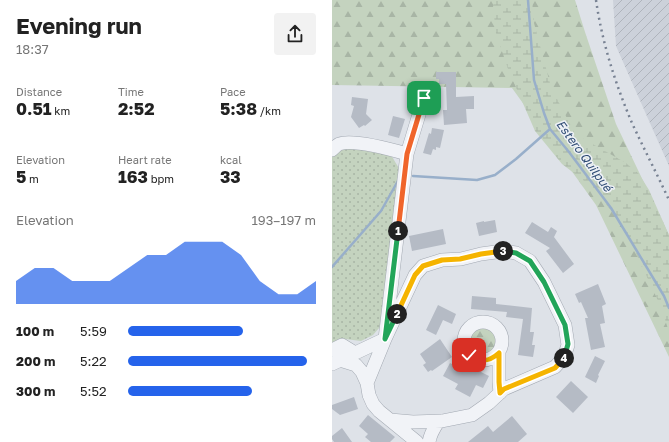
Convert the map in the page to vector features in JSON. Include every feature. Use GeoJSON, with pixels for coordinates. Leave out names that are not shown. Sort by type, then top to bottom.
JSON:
{"type":"FeatureCollection","features":[{"type":"Feature","properties":{"kind":"street"},"geometry":{"type":"LineString","coordinates":[[385,339],[407,154],[424,98]]}},
{"type":"Feature","properties":{"kind":"street"},"geometry":{"type":"LineString","coordinates":[[332,150],[339,144],[348,143],[371,145],[407,154]]}},
{"type":"Feature","properties":{"kind":"street"},"geometry":{"type":"LineString","coordinates":[[367,383],[385,339],[415,275],[423,266],[442,260],[460,259],[503,251],[516,253],[530,261],[544,282],[565,325],[568,344],[564,357],[555,368],[504,389],[489,403],[472,415],[438,422],[390,420]]}},
{"type":"Feature","properties":{"kind":"street"},"geometry":{"type":"LineString","coordinates":[[335,358],[355,353],[385,339]]}},
{"type":"Feature","properties":{"kind":"street"},"geometry":{"type":"LineString","coordinates":[[499,353],[500,393]]}},
{"type":"Feature","properties":{"kind":"street"},"geometry":{"type":"LineString","coordinates":[[335,358],[356,365],[362,372],[367,383],[369,395],[373,404],[417,442]]}},
{"type":"Feature","properties":{"kind":"street"},"geometry":{"type":"LineString","coordinates":[[429,442],[433,430],[438,422]]}},
{"type":"Feature","properties":{"kind":"shaded area"},"geometry":{"type":"Polygon","coordinates":[[[613,0],[669,0],[669,166],[616,46],[613,0]]]}},
{"type":"Feature","properties":{"kind":"green space"},"geometry":{"type":"Polygon","coordinates":[[[332,0],[575,0],[616,124],[669,235],[669,357],[596,205],[512,88],[332,85],[332,0]]]}},
{"type":"Feature","properties":{"kind":"green space"},"geometry":{"type":"Polygon","coordinates":[[[494,0],[532,0],[534,23],[551,87],[575,134],[626,163],[639,174],[649,190],[669,235],[669,332],[661,307],[626,232],[596,190],[562,164],[535,131],[508,69],[496,33],[493,7],[494,0]]]}},
{"type":"Feature","properties":{"kind":"green space"},"geometry":{"type":"Polygon","coordinates":[[[343,148],[366,149],[391,155],[400,170],[380,327],[373,335],[361,341],[345,339],[332,346],[332,157],[343,148]]]}},
{"type":"Feature","properties":{"kind":"green space"},"geometry":{"type":"Polygon","coordinates":[[[482,325],[493,330],[498,341],[493,352],[482,357],[471,352],[466,341],[471,330],[482,325]]]}},
{"type":"Feature","properties":{"kind":"building"},"geometry":{"type":"Polygon","coordinates":[[[436,72],[456,72],[456,97],[474,96],[474,109],[466,109],[467,123],[444,125],[443,110],[447,110],[446,84],[439,84],[439,79],[436,79],[436,72]]]}},
{"type":"Feature","properties":{"kind":"building"},"geometry":{"type":"Polygon","coordinates":[[[352,97],[368,99],[366,114],[372,120],[365,126],[364,125],[359,128],[351,117],[354,106],[351,105],[352,97]]]}},
{"type":"Feature","properties":{"kind":"building"},"geometry":{"type":"Polygon","coordinates":[[[393,116],[405,119],[399,138],[388,135],[393,116]]]}},
{"type":"Feature","properties":{"kind":"building"},"geometry":{"type":"Polygon","coordinates":[[[432,128],[444,130],[440,148],[436,147],[436,150],[433,149],[431,155],[423,153],[432,128]]]}},
{"type":"Feature","properties":{"kind":"building"},"geometry":{"type":"Polygon","coordinates":[[[495,220],[497,232],[479,236],[476,223],[495,220]]]}},
{"type":"Feature","properties":{"kind":"building"},"geometry":{"type":"Polygon","coordinates":[[[532,222],[548,232],[551,227],[557,231],[554,237],[574,264],[563,273],[546,251],[550,248],[525,233],[532,222]]]}},
{"type":"Feature","properties":{"kind":"building"},"geometry":{"type":"Polygon","coordinates":[[[443,229],[446,244],[412,251],[409,236],[443,229]]]}},
{"type":"Feature","properties":{"kind":"building"},"geometry":{"type":"Polygon","coordinates":[[[598,284],[606,304],[602,306],[605,323],[600,324],[605,347],[591,350],[585,318],[588,318],[581,302],[579,303],[575,294],[598,284]]]}},
{"type":"Feature","properties":{"kind":"building"},"geometry":{"type":"Polygon","coordinates":[[[472,296],[496,298],[496,304],[532,308],[530,332],[534,332],[532,345],[535,345],[533,357],[518,355],[523,319],[506,317],[507,312],[471,309],[472,296]]]}},
{"type":"Feature","properties":{"kind":"building"},"geometry":{"type":"Polygon","coordinates":[[[438,305],[456,314],[452,324],[443,320],[436,335],[426,330],[438,305]]]}},
{"type":"Feature","properties":{"kind":"building"},"geometry":{"type":"Polygon","coordinates":[[[440,339],[452,357],[432,371],[431,370],[428,372],[423,365],[426,363],[420,354],[440,339]]]}},
{"type":"Feature","properties":{"kind":"building"},"geometry":{"type":"Polygon","coordinates":[[[595,356],[605,361],[596,383],[585,377],[595,356]]]}},
{"type":"Feature","properties":{"kind":"building"},"geometry":{"type":"Polygon","coordinates":[[[450,363],[468,372],[471,367],[489,376],[483,388],[476,385],[470,397],[455,389],[458,384],[443,376],[450,363]]]}},
{"type":"Feature","properties":{"kind":"building"},"geometry":{"type":"Polygon","coordinates":[[[571,381],[588,397],[573,413],[556,397],[571,381]]]}},
{"type":"Feature","properties":{"kind":"building"},"geometry":{"type":"Polygon","coordinates":[[[354,397],[358,409],[340,415],[332,409],[332,405],[354,397]]]}},
{"type":"Feature","properties":{"kind":"building"},"geometry":{"type":"Polygon","coordinates":[[[368,415],[395,437],[390,442],[371,442],[365,437],[368,434],[359,426],[368,415]]]}},
{"type":"Feature","properties":{"kind":"building"},"geometry":{"type":"Polygon","coordinates":[[[512,416],[527,434],[518,442],[468,442],[488,426],[493,432],[512,416]]]}},
{"type":"Feature","properties":{"kind":"building"},"geometry":{"type":"Polygon","coordinates":[[[342,428],[352,442],[334,442],[332,436],[342,428]]]}},
{"type":"Feature","properties":{"kind":"waterway","name":"Estero Quilpué"},"geometry":{"type":"LineString","coordinates":[[528,0],[534,80],[550,129],[611,208],[664,296],[669,308]]}},
{"type":"Feature","properties":{"kind":"waterway"},"geometry":{"type":"LineString","coordinates":[[413,176],[477,180],[495,175],[550,129]]}},
{"type":"Feature","properties":{"kind":"waterway"},"geometry":{"type":"LineString","coordinates":[[332,267],[381,211],[399,179]]}},
{"type":"Feature","properties":{"kind":"railway"},"geometry":{"type":"LineString","coordinates":[[596,0],[606,47],[620,93],[632,123],[669,200]]}},
{"type":"Feature","properties":{"kind":"route"},"geometry":{"type":"LineString","coordinates":[[424,98],[407,154],[385,339],[415,275],[423,266],[442,260],[460,259],[503,251],[516,253],[530,261],[544,282],[565,325],[568,344],[564,357],[555,368],[504,389],[500,393],[499,353],[494,358],[481,361],[469,355]]}}]}
